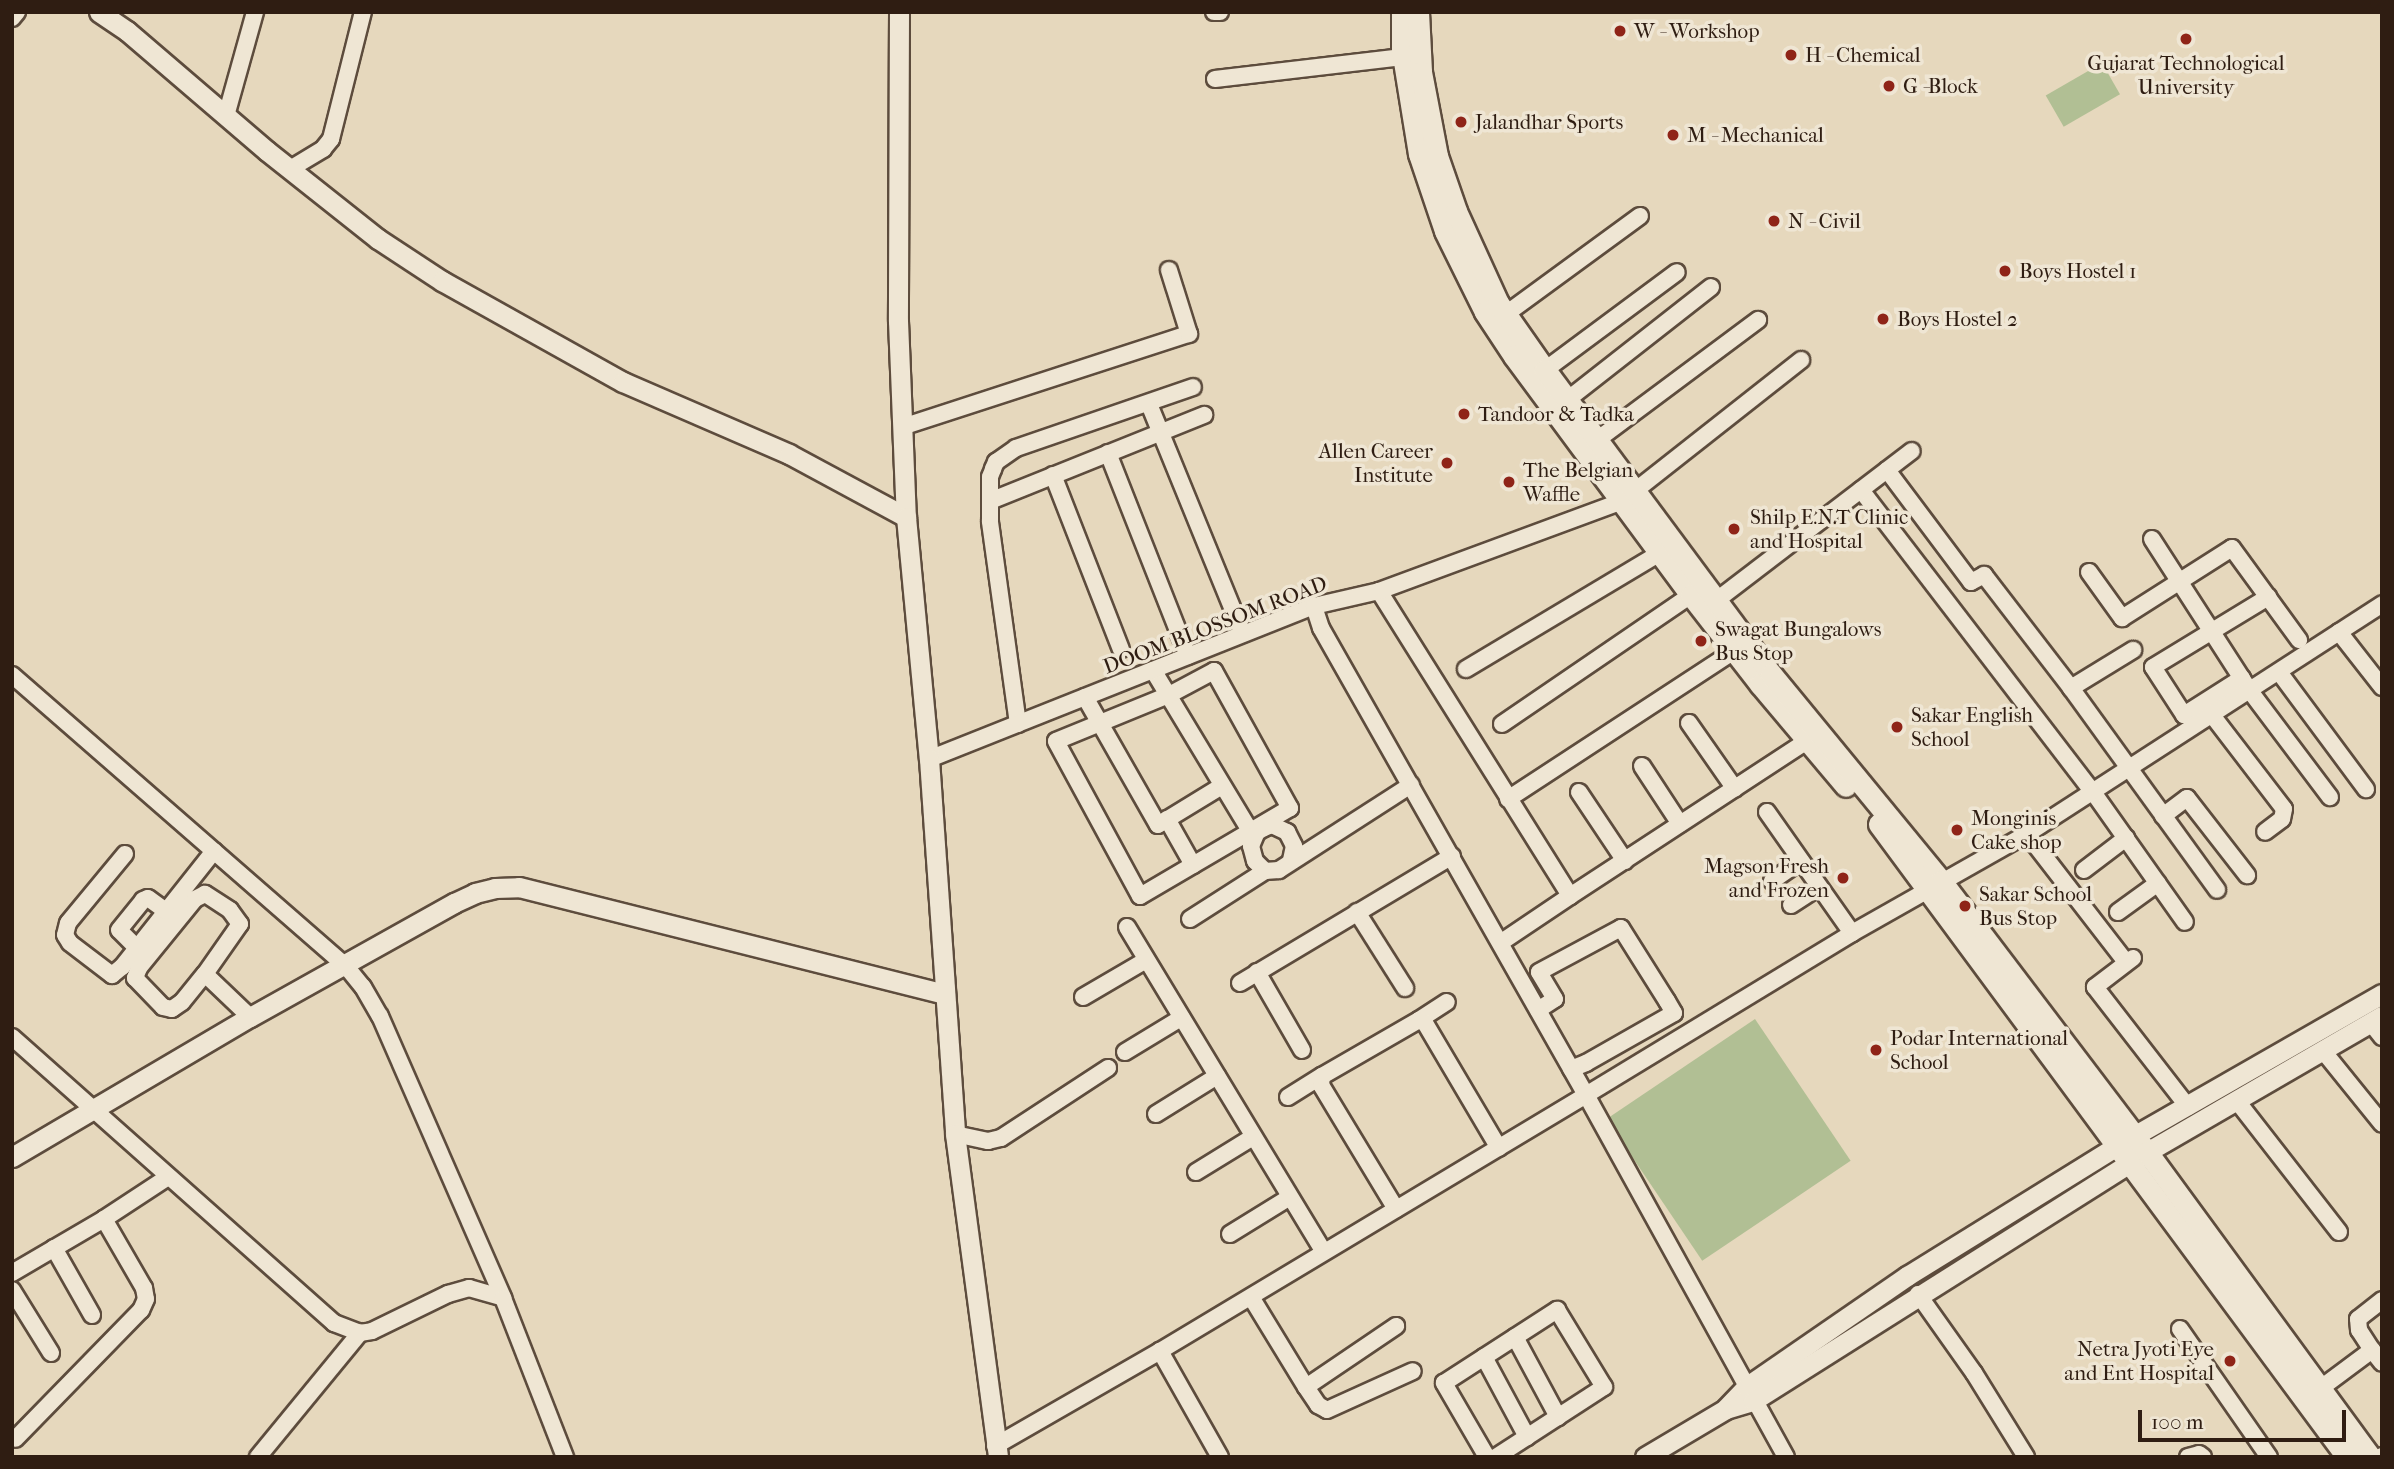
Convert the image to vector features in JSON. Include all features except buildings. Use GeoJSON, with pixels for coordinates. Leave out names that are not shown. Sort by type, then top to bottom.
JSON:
{"type":"FeatureCollection","features":[{"type":"Feature","properties":{"kind":"main road"},"geometry":{"type":"LineString","coordinates":[[1402,12],[1415,134],[1430,191],[1468,282],[1496,309],[1597,440],[1660,552],[1771,674],[1813,736],[1882,828],[1934,886],[2133,1149],[2321,1388],[2370,1457]]}},
{"type":"Feature","properties":{"kind":"main road"},"geometry":{"type":"LineString","coordinates":[[1408,51],[1418,12]]}},
{"type":"Feature","properties":{"kind":"main road"},"geometry":{"type":"LineString","coordinates":[[1496,309],[1704,601],[1734,650],[1813,736]]}},
{"type":"Feature","properties":{"kind":"main road"},"geometry":{"type":"LineString","coordinates":[[2133,1149],[2342,1455]]}},
{"type":"Feature","properties":{"kind":"street"},"geometry":{"type":"LineString","coordinates":[[12,18],[17,12]]}},
{"type":"Feature","properties":{"kind":"street"},"geometry":{"type":"LineString","coordinates":[[99,12],[127,31],[289,169],[378,239],[442,281],[623,382],[789,454],[906,517]]}},
{"type":"Feature","properties":{"kind":"street"},"geometry":{"type":"LineString","coordinates":[[226,116],[254,12]]}},
{"type":"Feature","properties":{"kind":"street"},"geometry":{"type":"LineString","coordinates":[[289,169],[323,149],[331,139],[363,12]]}},
{"type":"Feature","properties":{"kind":"street"},"geometry":{"type":"LineString","coordinates":[[899,12],[898,321],[906,517],[929,759],[955,1134],[997,1452],[1323,1251],[1499,1148],[1852,933],[2027,834],[2212,715],[2246,684]]}},
{"type":"Feature","properties":{"kind":"street"},"geometry":{"type":"LineString","coordinates":[[1214,12],[1220,12]]}},
{"type":"Feature","properties":{"kind":"street"},"geometry":{"type":"LineString","coordinates":[[1215,79],[1408,51]]}},
{"type":"Feature","properties":{"kind":"street"},"geometry":{"type":"LineString","coordinates":[[1496,309],[1640,216]]}},
{"type":"Feature","properties":{"kind":"street"},"geometry":{"type":"LineString","coordinates":[[902,427],[1189,334],[1168,270]]}},
{"type":"Feature","properties":{"kind":"street"},"geometry":{"type":"LineString","coordinates":[[1545,370],[1677,272]]}},
{"type":"Feature","properties":{"kind":"street"},"geometry":{"type":"LineString","coordinates":[[1567,400],[1711,287]]}},
{"type":"Feature","properties":{"kind":"street"},"geometry":{"type":"LineString","coordinates":[[1597,440],[1758,320]]}},
{"type":"Feature","properties":{"kind":"street","name":"DOOM BLOSSOM ROAD"},"geometry":{"type":"LineString","coordinates":[[929,759],[1314,606],[1379,591],[1628,496],[1801,360]]}},
{"type":"Feature","properties":{"kind":"street"},"geometry":{"type":"LineString","coordinates":[[1018,724],[990,500],[990,477],[996,462],[1016,448],[1193,387]]}},
{"type":"Feature","properties":{"kind":"street"},"geometry":{"type":"LineString","coordinates":[[1149,404],[1243,634]]}},
{"type":"Feature","properties":{"kind":"street"},"geometry":{"type":"LineString","coordinates":[[990,500],[1204,415]]}},
{"type":"Feature","properties":{"kind":"street"},"geometry":{"type":"LineString","coordinates":[[1502,724],[1704,601],[1912,451]]}},
{"type":"Feature","properties":{"kind":"street"},"geometry":{"type":"LineString","coordinates":[[1108,453],[1188,656]]}},
{"type":"Feature","properties":{"kind":"street"},"geometry":{"type":"LineString","coordinates":[[1887,470],[1971,582],[1984,575],[2071,688],[2217,890]]}},
{"type":"Feature","properties":{"kind":"street"},"geometry":{"type":"LineString","coordinates":[[1053,475],[1121,649]]}},
{"type":"Feature","properties":{"kind":"street"},"geometry":{"type":"LineString","coordinates":[[1861,490],[2093,792],[2185,922]]}},
{"type":"Feature","properties":{"kind":"street"},"geometry":{"type":"LineString","coordinates":[[2152,539],[2246,684],[2330,797]]}},
{"type":"Feature","properties":{"kind":"street"},"geometry":{"type":"LineString","coordinates":[[2089,572],[2122,618],[2232,548],[2299,640]]}},
{"type":"Feature","properties":{"kind":"street"},"geometry":{"type":"LineString","coordinates":[[1466,669],[1660,552]]}},
{"type":"Feature","properties":{"kind":"street"},"geometry":{"type":"LineString","coordinates":[[1379,591],[1570,896]]}},
{"type":"Feature","properties":{"kind":"street"},"geometry":{"type":"LineString","coordinates":[[2268,597],[2153,667],[2184,715],[2246,684],[2279,673],[2382,604]]}},
{"type":"Feature","properties":{"kind":"street"},"geometry":{"type":"LineString","coordinates":[[1314,606],[1321,628],[1452,856],[1786,1457]]}},
{"type":"Feature","properties":{"kind":"street"},"geometry":{"type":"LineString","coordinates":[[2339,632],[2382,687]]}},
{"type":"Feature","properties":{"kind":"street"},"geometry":{"type":"LineString","coordinates":[[1508,799],[1734,650]]}},
{"type":"Feature","properties":{"kind":"street"},"geometry":{"type":"LineString","coordinates":[[2071,688],[2133,650]]}},
{"type":"Feature","properties":{"kind":"street"},"geometry":{"type":"LineString","coordinates":[[1153,670],[1250,831]]}},
{"type":"Feature","properties":{"kind":"street"},"geometry":{"type":"LineString","coordinates":[[1214,671],[1290,808],[1140,896],[1056,741],[1099,723],[1169,695],[1214,671]]}},
{"type":"Feature","properties":{"kind":"street"},"geometry":{"type":"LineString","coordinates":[[2279,673],[2366,789]]}},
{"type":"Feature","properties":{"kind":"street"},"geometry":{"type":"LineString","coordinates":[[12,675],[345,965],[363,987],[380,1016],[503,1298],[565,1457]]}},
{"type":"Feature","properties":{"kind":"street"},"geometry":{"type":"LineString","coordinates":[[1085,697],[1158,825],[1222,786]]}},
{"type":"Feature","properties":{"kind":"street"},"geometry":{"type":"LineString","coordinates":[[2212,715],[2284,809],[2282,819],[2265,832]]}},
{"type":"Feature","properties":{"kind":"street"},"geometry":{"type":"LineString","coordinates":[[1689,723],[1735,789]]}},
{"type":"Feature","properties":{"kind":"street"},"geometry":{"type":"LineString","coordinates":[[1500,943],[1813,736]]}},
{"type":"Feature","properties":{"kind":"street"},"geometry":{"type":"LineString","coordinates":[[1642,766],[1680,824]]}},
{"type":"Feature","properties":{"kind":"street"},"geometry":{"type":"LineString","coordinates":[[1190,919],[1265,872],[1279,870],[1411,785]]}},
{"type":"Feature","properties":{"kind":"street"},"geometry":{"type":"LineString","coordinates":[[1579,792],[1625,860]]}},
{"type":"Feature","properties":{"kind":"street"},"geometry":{"type":"LineString","coordinates":[[2163,816],[2187,798],[2247,875]]}},
{"type":"Feature","properties":{"kind":"street"},"geometry":{"type":"LineString","coordinates":[[1767,812],[1852,933]]}},
{"type":"Feature","properties":{"kind":"street"},"geometry":{"type":"LineString","coordinates":[[1167,819],[1193,864]]}},
{"type":"Feature","properties":{"kind":"street"},"geometry":{"type":"LineString","coordinates":[[1265,872],[1255,861],[1251,846],[1257,832],[1264,828],[1272,825],[1287,832],[1294,846],[1292,860]]}},
{"type":"Feature","properties":{"kind":"street"},"geometry":{"type":"LineString","coordinates":[[2027,834],[2128,958],[2095,987],[2188,1107]]}},
{"type":"Feature","properties":{"kind":"street"},"geometry":{"type":"LineString","coordinates":[[2084,870],[2126,838]]}},
{"type":"Feature","properties":{"kind":"street"},"geometry":{"type":"LineString","coordinates":[[125,854],[68,923],[65,934],[70,943],[112,975],[137,948],[214,851]]}},
{"type":"Feature","properties":{"kind":"street"},"geometry":{"type":"LineString","coordinates":[[1240,983],[1452,856]]}},
{"type":"Feature","properties":{"kind":"street"},"geometry":{"type":"LineString","coordinates":[[1772,881],[1801,861]]}},
{"type":"Feature","properties":{"kind":"street"},"geometry":{"type":"LineString","coordinates":[[2118,912],[2158,883]]}},
{"type":"Feature","properties":{"kind":"street"},"geometry":{"type":"LineString","coordinates":[[12,1157],[250,1017],[475,893],[519,887],[945,994]]}},
{"type":"Feature","properties":{"kind":"street"},"geometry":{"type":"LineString","coordinates":[[1791,905],[1819,887]]}},
{"type":"Feature","properties":{"kind":"street"},"geometry":{"type":"LineString","coordinates":[[205,894],[230,910],[240,924],[205,974],[182,1002],[172,1009],[157,1002],[135,978],[139,968],[195,899],[205,894]]}},
{"type":"Feature","properties":{"kind":"street"},"geometry":{"type":"LineString","coordinates":[[137,948],[120,935],[119,930],[143,900],[148,898],[166,911]]}},
{"type":"Feature","properties":{"kind":"street"},"geometry":{"type":"LineString","coordinates":[[1357,912],[1405,988]]}},
{"type":"Feature","properties":{"kind":"street"},"geometry":{"type":"LineString","coordinates":[[1127,927],[1323,1251]]}},
{"type":"Feature","properties":{"kind":"street"},"geometry":{"type":"LineString","coordinates":[[1538,1010],[1555,999],[1539,972],[1621,928],[1674,1013],[1571,1069]]}},
{"type":"Feature","properties":{"kind":"street"},"geometry":{"type":"LineString","coordinates":[[1083,997],[1146,960]]}},
{"type":"Feature","properties":{"kind":"street"},"geometry":{"type":"LineString","coordinates":[[1257,972],[1302,1050]]}},
{"type":"Feature","properties":{"kind":"street"},"geometry":{"type":"LineString","coordinates":[[205,974],[250,1017]]}},
{"type":"Feature","properties":{"kind":"street"},"geometry":{"type":"LineString","coordinates":[[1645,1457],[1918,1294],[2133,1149],[2188,1107],[2382,994]]}},
{"type":"Feature","properties":{"kind":"street"},"geometry":{"type":"LineString","coordinates":[[1288,1097],[1447,1002]]}},
{"type":"Feature","properties":{"kind":"street"},"geometry":{"type":"LineString","coordinates":[[1125,1052],[1181,1018]]}},
{"type":"Feature","properties":{"kind":"street"},"geometry":{"type":"LineString","coordinates":[[1419,1020],[1425,1023],[1499,1148]]}},
{"type":"Feature","properties":{"kind":"street"},"geometry":{"type":"LineString","coordinates":[[1749,1394],[1907,1276],[2133,1149],[2237,1101],[2324,1052],[2378,1026]]}},
{"type":"Feature","properties":{"kind":"street"},"geometry":{"type":"LineString","coordinates":[[12,1037],[334,1323],[360,1333]]}},
{"type":"Feature","properties":{"kind":"street"},"geometry":{"type":"LineString","coordinates":[[2324,1052],[2382,1124]]}},
{"type":"Feature","properties":{"kind":"street"},"geometry":{"type":"LineString","coordinates":[[955,1134],[988,1141],[1001,1138],[1108,1068]]}},
{"type":"Feature","properties":{"kind":"street"},"geometry":{"type":"LineString","coordinates":[[1156,1114],[1217,1076]]}},
{"type":"Feature","properties":{"kind":"street"},"geometry":{"type":"LineString","coordinates":[[1322,1076],[1321,1084],[1396,1209]]}},
{"type":"Feature","properties":{"kind":"street"},"geometry":{"type":"LineString","coordinates":[[2237,1101],[2339,1232]]}},
{"type":"Feature","properties":{"kind":"street"},"geometry":{"type":"LineString","coordinates":[[1196,1172],[1253,1137]]}},
{"type":"Feature","properties":{"kind":"street"},"geometry":{"type":"LineString","coordinates":[[12,1273],[104,1219],[168,1177]]}},
{"type":"Feature","properties":{"kind":"street"},"geometry":{"type":"LineString","coordinates":[[1230,1234],[1290,1197]]}},
{"type":"Feature","properties":{"kind":"street"},"geometry":{"type":"LineString","coordinates":[[15,1439],[141,1310],[146,1299],[144,1289],[104,1219]]}},
{"type":"Feature","properties":{"kind":"street"},"geometry":{"type":"LineString","coordinates":[[54,1248],[92,1315]]}},
{"type":"Feature","properties":{"kind":"street"},"geometry":{"type":"LineString","coordinates":[[12,1290],[51,1353]]}},
{"type":"Feature","properties":{"kind":"street"},"geometry":{"type":"LineString","coordinates":[[258,1457],[360,1333],[388,1324],[459,1290],[478,1290],[503,1298]]}},
{"type":"Feature","properties":{"kind":"street"},"geometry":{"type":"LineString","coordinates":[[1918,1294],[1974,1373],[2026,1457]]}},
{"type":"Feature","properties":{"kind":"street"},"geometry":{"type":"LineString","coordinates":[[1251,1297],[1318,1405],[1327,1410],[1413,1371]]}},
{"type":"Feature","properties":{"kind":"street"},"geometry":{"type":"LineString","coordinates":[[2321,1388],[2377,1357],[2359,1330],[2358,1319],[2382,1300]]}},
{"type":"Feature","properties":{"kind":"street"},"geometry":{"type":"LineString","coordinates":[[1487,1457],[1444,1383],[1557,1310],[1604,1387],[1496,1457]]}},
{"type":"Feature","properties":{"kind":"street"},"geometry":{"type":"LineString","coordinates":[[1306,1387],[1396,1326]]}},
{"type":"Feature","properties":{"kind":"street"},"geometry":{"type":"LineString","coordinates":[[2180,1329],[2269,1457]]}},
{"type":"Feature","properties":{"kind":"street"},"geometry":{"type":"LineString","coordinates":[[1515,1337],[1558,1417]]}},
{"type":"Feature","properties":{"kind":"street"},"geometry":{"type":"LineString","coordinates":[[1160,1351],[1220,1457]]}},
{"type":"Feature","properties":{"kind":"street"},"geometry":{"type":"LineString","coordinates":[[1484,1357],[1527,1437]]}},
{"type":"Feature","properties":{"kind":"street"},"geometry":{"type":"LineString","coordinates":[[2188,1457],[2199,1454],[2203,1457]]}},
{"type":"Feature","properties":{"kind":"green space"},"geometry":{"type":"Polygon","coordinates":[[[2102,63],[2120,94],[2064,127],[2046,96],[2102,63]]]}},
{"type":"Feature","properties":{"kind":"green space"},"geometry":{"type":"Polygon","coordinates":[[[1755,1019],[1851,1161],[1702,1261],[1607,1119],[1755,1019]]]}},
{"type":"Feature","properties":{"kind":"place","name":"W - Workshop"},"geometry":{"type":"Point","coordinates":[1620,31]}},
{"type":"Feature","properties":{"kind":"place","name":"Gujarat Technological University"},"geometry":{"type":"Point","coordinates":[2186,39]}},
{"type":"Feature","properties":{"kind":"place","name":"H - Chemical"},"geometry":{"type":"Point","coordinates":[1791,55]}},
{"type":"Feature","properties":{"kind":"place","name":"G -Block"},"geometry":{"type":"Point","coordinates":[1889,86]}},
{"type":"Feature","properties":{"kind":"place","name":"Jalandhar Sports"},"geometry":{"type":"Point","coordinates":[1461,122]}},
{"type":"Feature","properties":{"kind":"place","name":"M - Mechanical"},"geometry":{"type":"Point","coordinates":[1673,135]}},
{"type":"Feature","properties":{"kind":"place","name":"N - Civil"},"geometry":{"type":"Point","coordinates":[1774,221]}},
{"type":"Feature","properties":{"kind":"place","name":"Boys Hostel 1"},"geometry":{"type":"Point","coordinates":[2005,271]}},
{"type":"Feature","properties":{"kind":"place","name":"Boys Hostel 2"},"geometry":{"type":"Point","coordinates":[1883,319]}},
{"type":"Feature","properties":{"kind":"place","name":"Tandoor & Tadka"},"geometry":{"type":"Point","coordinates":[1464,414]}},
{"type":"Feature","properties":{"kind":"place","name":"Allen Career Institute"},"geometry":{"type":"Point","coordinates":[1447,463]}},
{"type":"Feature","properties":{"kind":"place","name":"The Belgian Waffle"},"geometry":{"type":"Point","coordinates":[1509,482]}},
{"type":"Feature","properties":{"kind":"place","name":"Shilp E.N.T Clinic and Hospital"},"geometry":{"type":"Point","coordinates":[1734,529]}},
{"type":"Feature","properties":{"kind":"place","name":"Swagat Bungalows Bus Stop"},"geometry":{"type":"Point","coordinates":[1701,641]}},
{"type":"Feature","properties":{"kind":"place","name":"Sakar English School"},"geometry":{"type":"Point","coordinates":[1897,727]}},
{"type":"Feature","properties":{"kind":"place","name":"Monginis Cake shop"},"geometry":{"type":"Point","coordinates":[1957,830]}},
{"type":"Feature","properties":{"kind":"place","name":"Magson Fresh and Frozen"},"geometry":{"type":"Point","coordinates":[1843,878]}},
{"type":"Feature","properties":{"kind":"place","name":"Sakar School Bus Stop"},"geometry":{"type":"Point","coordinates":[1965,906]}},
{"type":"Feature","properties":{"kind":"place","name":"Podar International School"},"geometry":{"type":"Point","coordinates":[1876,1050]}},
{"type":"Feature","properties":{"kind":"place","name":"Netra Jyoti Eye and Ent Hospital"},"geometry":{"type":"Point","coordinates":[2230,1361]}}]}
